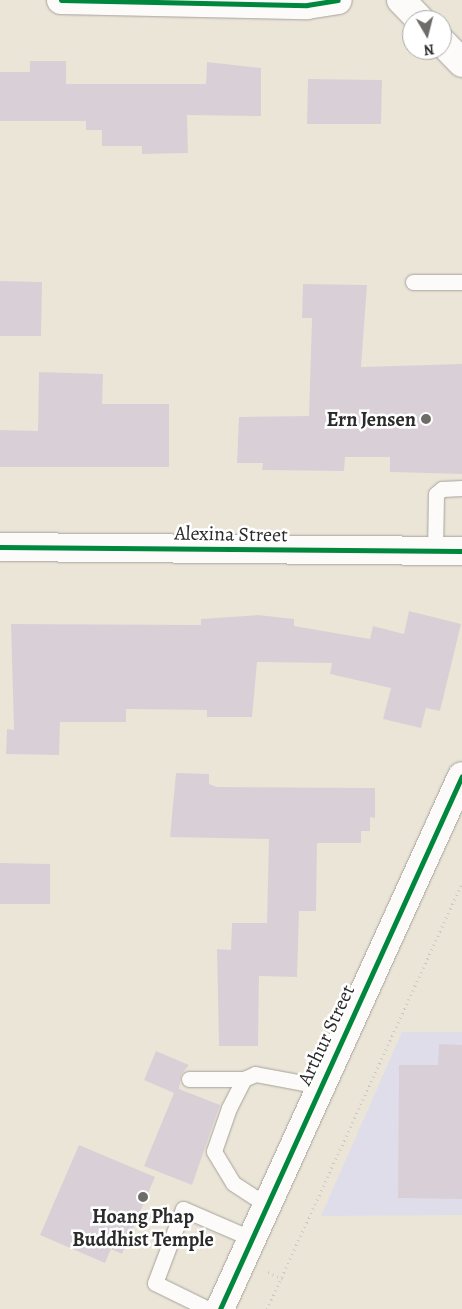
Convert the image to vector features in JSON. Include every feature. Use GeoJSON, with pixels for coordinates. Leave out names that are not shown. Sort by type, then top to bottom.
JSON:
{"type":"FeatureCollection","features":[{"type":"Feature","properties":{"kind":"street"},"geometry":{"type":"LineString","coordinates":[[61,0],[306,5],[338,0]]}},
{"type":"Feature","properties":{"kind":"street"},"geometry":{"type":"LineString","coordinates":[[401,0],[410,10]]}},
{"type":"Feature","properties":{"kind":"street"},"geometry":{"type":"LineString","coordinates":[[452,52],[462,63]]}},
{"type":"Feature","properties":{"kind":"street","name":"Alexina Street"},"geometry":{"type":"LineString","coordinates":[[0,547],[462,551]]}},
{"type":"Feature","properties":{"kind":"street","name":"Arthur Street"},"geometry":{"type":"LineString","coordinates":[[220,1309],[265,1204],[462,776]]}},
{"type":"Feature","properties":{"kind":"lane"},"geometry":{"type":"LineString","coordinates":[[413,282],[462,282]]}},
{"type":"Feature","properties":{"kind":"lane"},"geometry":{"type":"LineString","coordinates":[[435,551],[436,494],[442,489],[462,488]]}},
{"type":"Feature","properties":{"kind":"lane"},"geometry":{"type":"LineString","coordinates":[[189,1079],[244,1079],[255,1074],[319,1086]]}},
{"type":"Feature","properties":{"kind":"lane"},"geometry":{"type":"LineString","coordinates":[[244,1079],[214,1151],[233,1183],[265,1204]]}},
{"type":"Feature","properties":{"kind":"lane"},"geometry":{"type":"LineString","coordinates":[[208,1309],[155,1283],[183,1209],[250,1238]]}},
{"type":"Feature","properties":{"kind":"path"},"geometry":{"type":"LineString","coordinates":[[267,1309],[462,884]]}},
{"type":"Feature","properties":{"kind":"shaded area"},"geometry":{"type":"Polygon","coordinates":[[[402,1032],[462,1032],[462,1215],[321,1216],[402,1032]]]}},
{"type":"Feature","properties":{"kind":"building"},"geometry":{"type":"Polygon","coordinates":[[[30,61],[66,61],[66,84],[206,84],[207,62],[261,68],[261,116],[187,115],[188,153],[142,154],[142,146],[102,146],[102,130],[86,130],[86,121],[0,121],[0,72],[30,72],[30,61]]]}},
{"type":"Feature","properties":{"kind":"building"},"geometry":{"type":"Polygon","coordinates":[[[308,79],[382,80],[381,124],[307,124],[308,79]]]}},
{"type":"Feature","properties":{"kind":"building"},"geometry":{"type":"Polygon","coordinates":[[[0,281],[42,282],[41,336],[0,336],[0,281]]]}},
{"type":"Feature","properties":{"kind":"building"},"geometry":{"type":"Polygon","coordinates":[[[303,284],[367,285],[361,367],[462,364],[462,474],[390,472],[390,457],[345,457],[344,471],[262,470],[263,463],[237,463],[239,417],[309,416],[312,318],[302,318],[303,284]]]}},
{"type":"Feature","properties":{"kind":"building"},"geometry":{"type":"Polygon","coordinates":[[[39,372],[103,374],[102,404],[169,404],[169,467],[0,467],[0,430],[38,431],[39,372]]]}},
{"type":"Feature","properties":{"kind":"building"},"geometry":{"type":"Polygon","coordinates":[[[409,611],[461,624],[440,711],[426,708],[421,728],[383,719],[391,688],[330,674],[332,663],[257,662],[252,717],[207,717],[207,710],[126,709],[126,722],[60,722],[59,755],[6,754],[7,729],[14,730],[11,624],[201,625],[201,619],[258,615],[294,619],[294,626],[370,639],[373,626],[404,634],[409,611]]]}},
{"type":"Feature","properties":{"kind":"building"},"geometry":{"type":"Polygon","coordinates":[[[176,773],[209,774],[209,784],[217,787],[375,788],[375,818],[370,817],[370,831],[361,831],[361,843],[317,843],[316,911],[299,911],[297,977],[259,976],[258,1046],[219,1046],[217,949],[231,950],[232,923],[267,923],[269,839],[170,837],[176,773]]]}},
{"type":"Feature","properties":{"kind":"building"},"geometry":{"type":"Polygon","coordinates":[[[0,863],[50,864],[50,904],[0,904],[0,863]]]}},
{"type":"Feature","properties":{"kind":"building"},"geometry":{"type":"Polygon","coordinates":[[[439,1044],[462,1045],[462,1199],[398,1198],[399,1065],[438,1065],[439,1044]]]}},
{"type":"Feature","properties":{"kind":"building"},"geometry":{"type":"Polygon","coordinates":[[[156,1051],[189,1065],[181,1075],[179,1089],[220,1105],[192,1185],[144,1166],[174,1093],[144,1080],[156,1051]]]}},
{"type":"Feature","properties":{"kind":"building"},"geometry":{"type":"Polygon","coordinates":[[[79,1145],[155,1177],[122,1254],[111,1249],[105,1263],[40,1235],[79,1145]]]}},
{"type":"Feature","properties":{"kind":"cycle path"},"geometry":{"type":"LineString","coordinates":[[61,0],[307,5],[338,0]]}},
{"type":"Feature","properties":{"kind":"cycle path"},"geometry":{"type":"LineString","coordinates":[[0,547],[462,551]]}},
{"type":"Feature","properties":{"kind":"cycle path"},"geometry":{"type":"LineString","coordinates":[[220,1309],[462,776]]}},
{"type":"Feature","properties":{"kind":"place","name":"Ern Jensen"},"geometry":{"type":"Point","coordinates":[426,419]}},
{"type":"Feature","properties":{"kind":"place","name":"Hoang Phap Buddhist Temple"},"geometry":{"type":"Point","coordinates":[143,1197]}}]}
